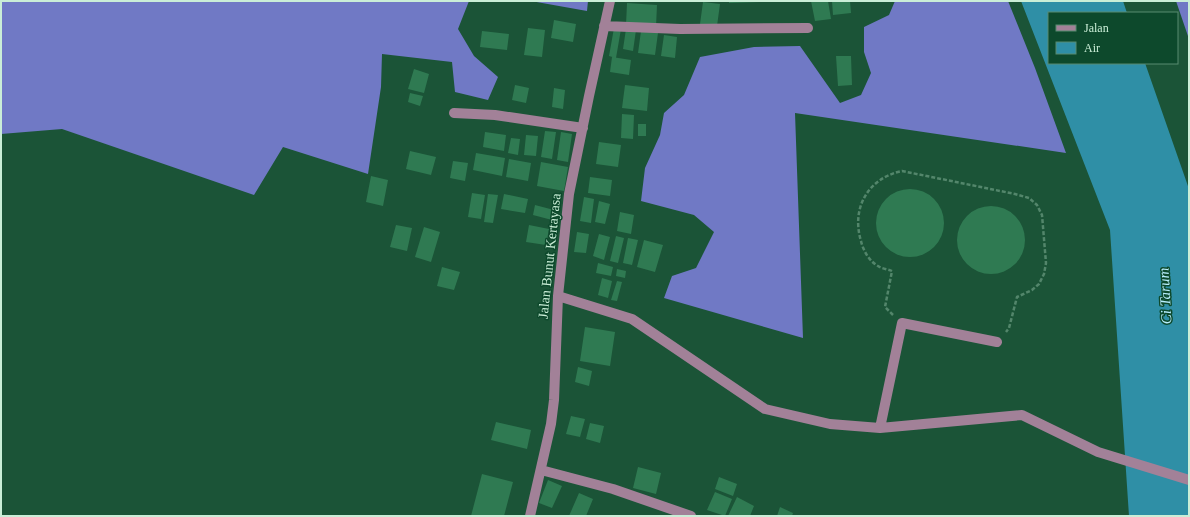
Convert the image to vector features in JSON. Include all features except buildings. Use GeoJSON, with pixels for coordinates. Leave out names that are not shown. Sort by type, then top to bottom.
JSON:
{"type":"FeatureCollection","features":[{"type":"Feature","properties":{"kind":"street","name":"Jalan Bunut Kertayasa"},"geometry":{"type":"LineString","coordinates":[[530,516],[551,424],[554,400],[558,296],[568,202],[610,1]]}},
{"type":"Feature","properties":{"kind":"street"},"geometry":{"type":"LineString","coordinates":[[604,26],[680,29],[808,28]]}},
{"type":"Feature","properties":{"kind":"street"},"geometry":{"type":"LineString","coordinates":[[454,113],[495,115],[583,128]]}},
{"type":"Feature","properties":{"kind":"street"},"geometry":{"type":"LineString","coordinates":[[558,296],[632,319],[765,409],[830,424],[880,428],[1022,415],[1098,452],[1189,480]]}},
{"type":"Feature","properties":{"kind":"street"},"geometry":{"type":"LineString","coordinates":[[880,428],[902,323],[997,342]]}},
{"type":"Feature","properties":{"kind":"street"},"geometry":{"type":"LineString","coordinates":[[541,470],[613,489],[691,516]]}},
{"type":"Feature","properties":{"kind":"path"},"geometry":{"type":"LineString","coordinates":[[902,323],[885,307],[892,271],[879,267],[872,262],[863,248],[858,233],[857,218],[861,203],[869,190],[880,180],[893,173],[902,171],[1015,194],[1029,198],[1037,204],[1042,215],[1046,263],[1044,274],[1032,290],[1017,297],[1009,328],[997,342]]}},
{"type":"Feature","properties":{"kind":"shaded area"},"geometry":{"type":"Polygon","coordinates":[[[1,1],[469,1],[458,29],[474,56],[498,77],[488,100],[455,92],[452,62],[382,54],[381,87],[368,174],[283,147],[254,195],[62,129],[1,134],[1,1]]]}},
{"type":"Feature","properties":{"kind":"shaded area"},"geometry":{"type":"Polygon","coordinates":[[[531,1],[588,1],[587,11],[531,1]]]}},
{"type":"Feature","properties":{"kind":"shaded area"},"geometry":{"type":"Polygon","coordinates":[[[895,1],[1008,1],[1035,68],[1066,153],[795,113],[803,338],[664,298],[672,276],[696,268],[714,232],[694,215],[641,201],[645,168],[660,135],[664,113],[684,95],[700,57],[754,47],[800,46],[840,103],[861,95],[871,73],[864,52],[864,27],[889,15],[895,1]]]}},
{"type":"Feature","properties":{"kind":"shaded area"},"geometry":{"type":"Polygon","coordinates":[[[1176,1],[1189,1],[1189,39],[1176,1]]]}},
{"type":"Feature","properties":{"kind":"water","name":"Ci Tarum"},"geometry":{"type":"Polygon","coordinates":[[[1021,1],[1123,1],[1127,12],[1048,12],[1048,64],[1145,64],[1189,189],[1189,516],[1129,516],[1110,230],[1021,1]]]}}]}
